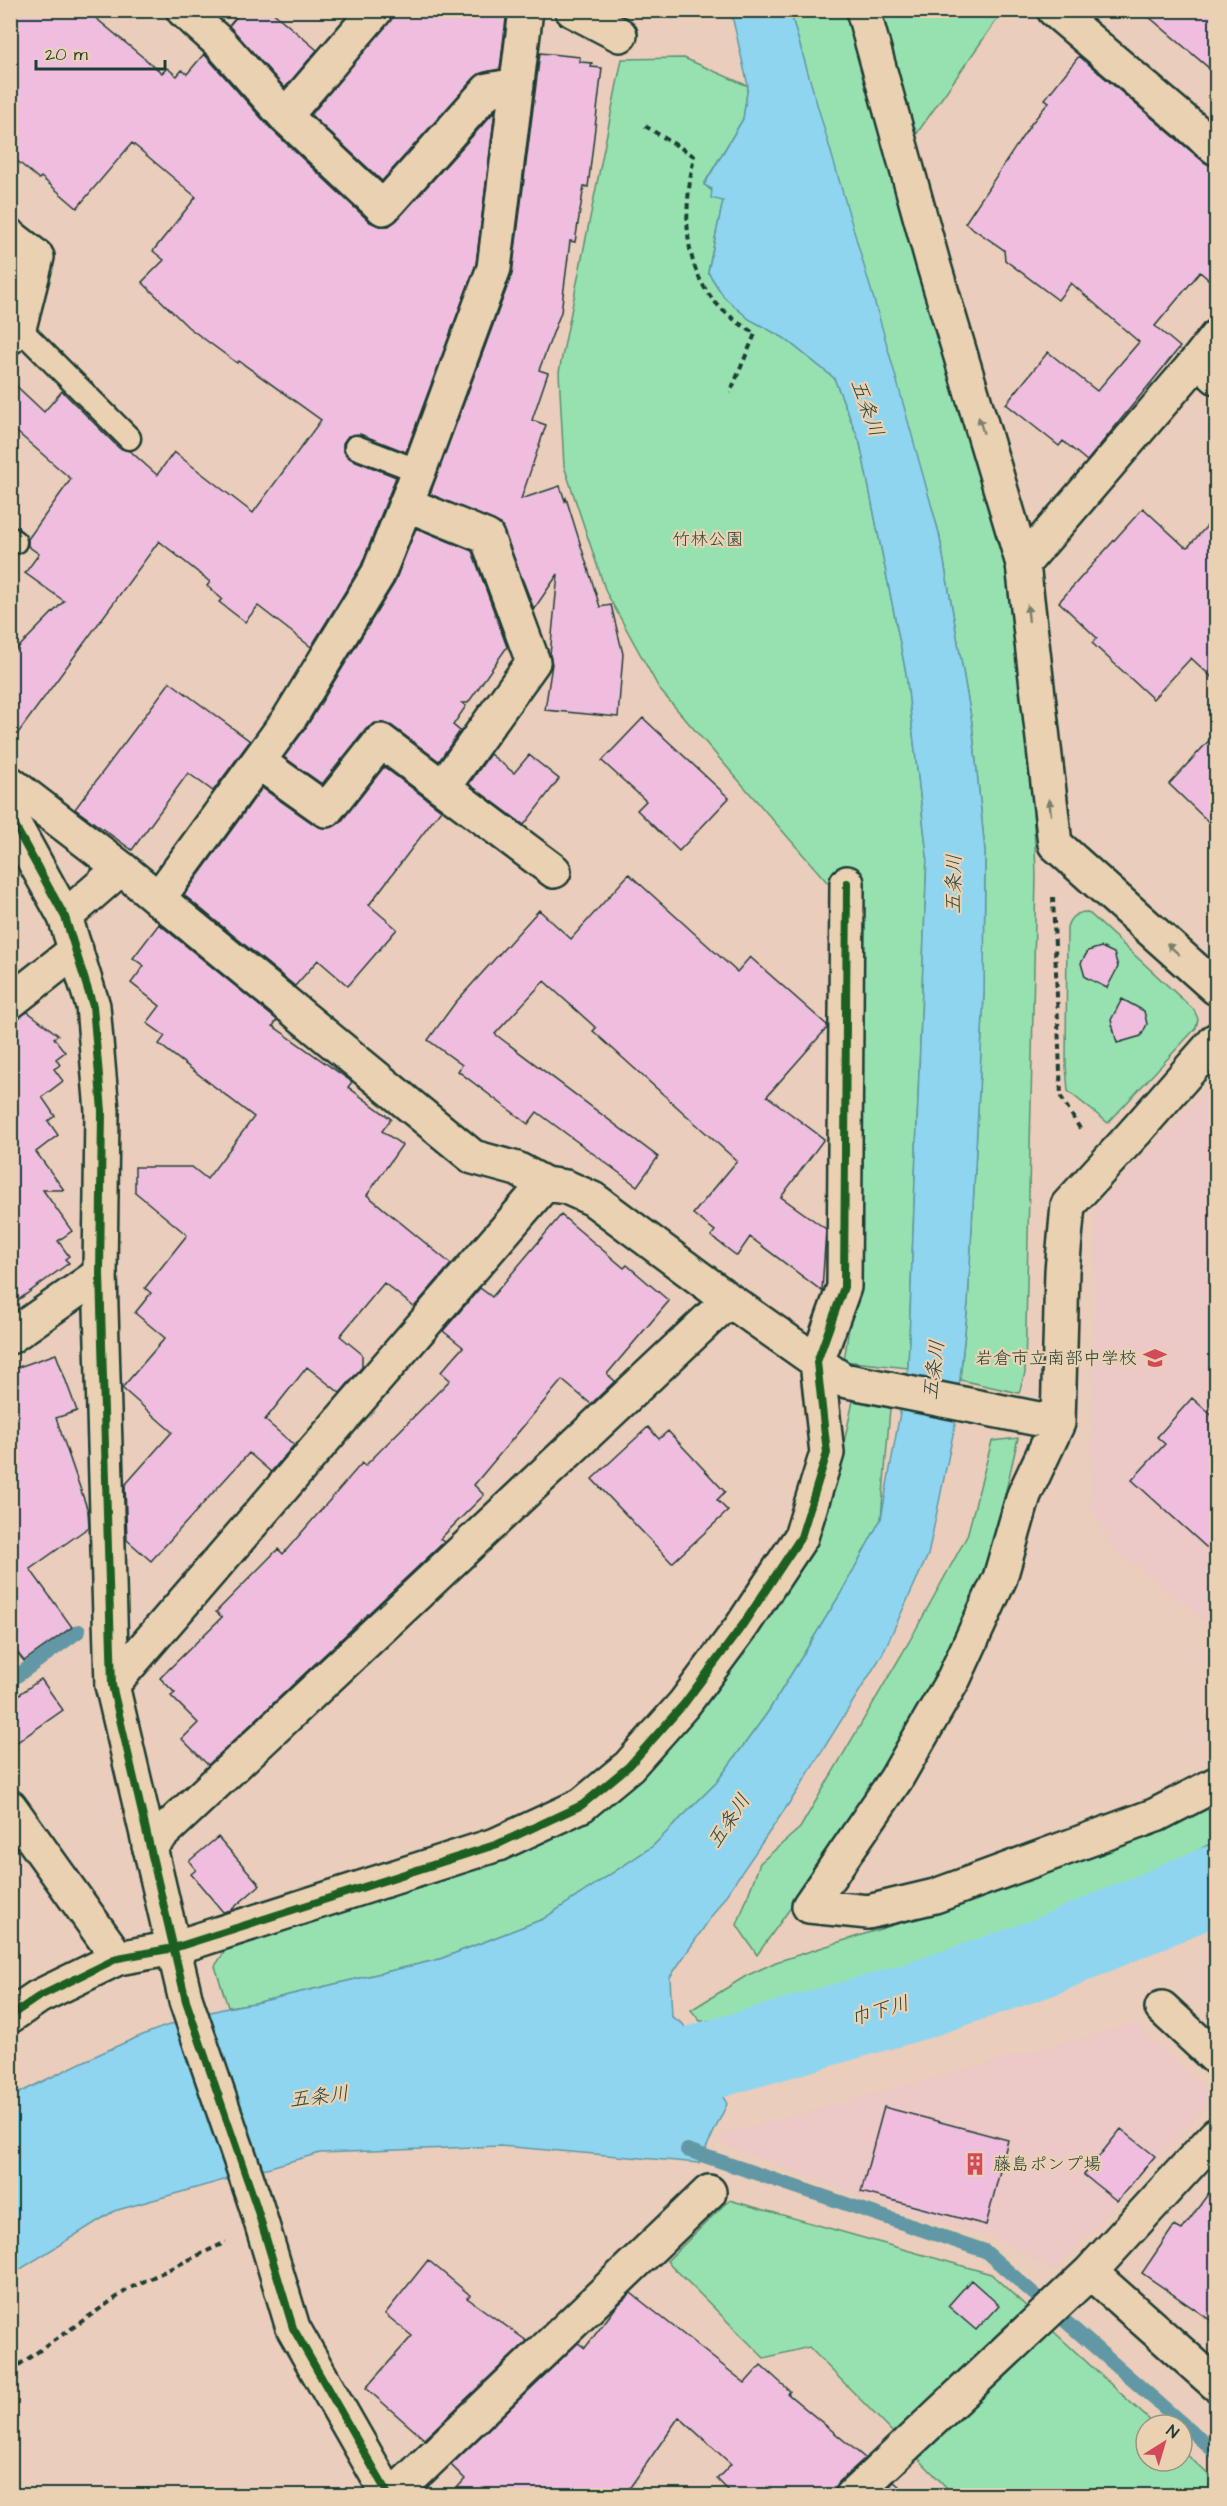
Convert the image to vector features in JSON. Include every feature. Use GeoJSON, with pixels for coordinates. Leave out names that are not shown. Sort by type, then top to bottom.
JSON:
{"type":"FeatureCollection","features":[{"type":"Feature","properties":{"kind":"street"},"geometry":{"type":"LineString","coordinates":[[183,10],[220,43],[285,116],[383,208],[488,90],[517,86]]}},
{"type":"Feature","properties":{"kind":"street"},"geometry":{"type":"LineString","coordinates":[[285,116],[376,10]]}},
{"type":"Feature","properties":{"kind":"street"},"geometry":{"type":"LineString","coordinates":[[158,898],[290,720],[378,574],[419,471],[494,268],[526,10]]}},
{"type":"Feature","properties":{"kind":"street"},"geometry":{"type":"LineString","coordinates":[[572,10],[620,34]]}},
{"type":"Feature","properties":{"kind":"street"},"geometry":{"type":"LineString","coordinates":[[863,10],[924,230],[1023,564],[1055,844],[1216,988]]}},
{"type":"Feature","properties":{"kind":"street"},"geometry":{"type":"LineString","coordinates":[[1054,10],[1216,148]]}},
{"type":"Feature","properties":{"kind":"street"},"geometry":{"type":"LineString","coordinates":[[10,236],[37,258],[15,332]]}},
{"type":"Feature","properties":{"kind":"street"},"geometry":{"type":"LineString","coordinates":[[1023,564],[1210,358]]}},
{"type":"Feature","properties":{"kind":"street"},"geometry":{"type":"LineString","coordinates":[[406,504],[487,537],[532,662],[444,786]]}},
{"type":"Feature","properties":{"kind":"street"},"geometry":{"type":"LineString","coordinates":[[260,763],[326,810],[381,741],[444,786],[554,871]]}},
{"type":"Feature","properties":{"kind":"street"},"geometry":{"type":"LineString","coordinates":[[10,783],[121,868],[473,1157],[517,1169],[545,1184],[566,1187],[593,1199],[729,1300],[830,1371],[1058,1423]]}},
{"type":"Feature","properties":{"kind":"street"},"geometry":{"type":"LineString","coordinates":[[10,817],[65,917],[93,1006],[102,1111],[100,1274],[111,1685],[186,2001],[259,2215],[293,2328],[391,2496],[709,2192]]}},
{"type":"Feature","properties":{"kind":"street"},"geometry":{"type":"LineString","coordinates":[[65,917],[121,868]]}},
{"type":"Feature","properties":{"kind":"street"},"geometry":{"type":"LineString","coordinates":[[10,2016],[39,1997],[118,1958],[174,1948],[498,1844],[582,1805],[629,1766],[684,1704],[742,1626],[801,1537],[827,1453],[830,1371],[844,1287],[847,883]]}},
{"type":"Feature","properties":{"kind":"street"},"geometry":{"type":"LineString","coordinates":[[10,1002],[76,950]]}},
{"type":"Feature","properties":{"kind":"street"},"geometry":{"type":"LineString","coordinates":[[1216,1040],[1068,1205],[1062,1271],[1058,1423],[1024,1495],[1000,1578],[954,1678],[896,1779],[809,1906],[868,1912],[935,1896],[1156,1815],[1216,1784]]}},
{"type":"Feature","properties":{"kind":"street"},"geometry":{"type":"LineString","coordinates":[[111,1685],[545,1184]]}},
{"type":"Feature","properties":{"kind":"street"},"geometry":{"type":"LineString","coordinates":[[10,1337],[100,1274]]}},
{"type":"Feature","properties":{"kind":"street"},"geometry":{"type":"LineString","coordinates":[[149,1846],[729,1300]]}},
{"type":"Feature","properties":{"kind":"street"},"geometry":{"type":"LineString","coordinates":[[10,1807],[118,1958]]}},
{"type":"Feature","properties":{"kind":"street"},"geometry":{"type":"LineString","coordinates":[[1162,2008],[1216,2058]]}},
{"type":"Feature","properties":{"kind":"street"},"geometry":{"type":"LineString","coordinates":[[852,2496],[1090,2272],[1216,2135]]}},
{"type":"Feature","properties":{"kind":"street"},"geometry":{"type":"LineString","coordinates":[[1090,2272],[1216,2384]]}},
{"type":"Feature","properties":{"kind":"lane"},"geometry":{"type":"LineString","coordinates":[[15,332],[129,438]]}},
{"type":"Feature","properties":{"kind":"lane"},"geometry":{"type":"LineString","coordinates":[[356,447],[419,471]]}},
{"type":"Feature","properties":{"kind":"path"},"geometry":{"type":"LineString","coordinates":[[645,126],[694,156],[686,239],[692,261],[706,289],[724,312],[755,334],[730,393]]}},
{"type":"Feature","properties":{"kind":"path"},"geometry":{"type":"LineString","coordinates":[[1055,844],[1053,895],[1061,1097],[1080,1130],[1107,1163]]}},
{"type":"Feature","properties":{"kind":"path"},"geometry":{"type":"LineString","coordinates":[[10,2371],[129,2288],[259,2215]]}},
{"type":"Feature","properties":{"kind":"shaded area","name":"岩倉市立南部中学校"},"geometry":{"type":"Polygon","coordinates":[[[1216,1078],[1216,1629],[1114,1549],[1091,1510],[1096,1206],[1216,1078]]]}},
{"type":"Feature","properties":{"kind":"shaded area"},"geometry":{"type":"Polygon","coordinates":[[[1135,2024],[1214,2096],[1055,2271],[993,2237],[878,2203],[723,2144],[724,2134],[1135,2024]]]}},
{"type":"Feature","properties":{"kind":"green space"},"geometry":{"type":"Polygon","coordinates":[[[790,11],[849,11],[883,141],[1013,589],[1028,732],[1036,875],[1025,1373],[1019,1393],[960,1380],[968,1303],[984,994],[985,851],[972,723],[939,533],[790,11]]]}},
{"type":"Feature","properties":{"kind":"green space"},"geometry":{"type":"Polygon","coordinates":[[[879,11],[1003,11],[913,139],[879,11]]]}},
{"type":"Feature","properties":{"kind":"green space","name":"竹林公園"},"geometry":{"type":"Polygon","coordinates":[[[684,58],[748,86],[743,119],[704,184],[723,201],[708,272],[724,297],[749,319],[784,338],[834,378],[860,443],[906,673],[927,855],[908,1368],[844,1361],[853,1301],[861,1119],[864,884],[833,889],[660,690],[606,592],[564,466],[559,372],[622,59],[684,58]]]}},
{"type":"Feature","properties":{"kind":"green space"},"geometry":{"type":"Polygon","coordinates":[[[1084,912],[1090,914],[1194,1010],[1198,1019],[1196,1028],[1108,1123],[1068,1091],[1066,1066],[1067,927],[1073,917],[1084,912]]]}},
{"type":"Feature","properties":{"kind":"green space"},"geometry":{"type":"Polygon","coordinates":[[[853,1401],[890,1408],[881,1519],[841,1593],[768,1712],[716,1783],[653,1846],[543,1919],[440,1959],[255,2003],[228,2007],[215,1966],[227,1948],[555,1834],[804,1556],[832,1498],[853,1401]]]}},
{"type":"Feature","properties":{"kind":"green space"},"geometry":{"type":"Polygon","coordinates":[[[1018,1438],[991,1556],[954,1650],[916,1722],[836,1844],[757,1955],[737,1925],[760,1863],[800,1828],[909,1642],[967,1536],[992,1441],[1018,1438]]]}},
{"type":"Feature","properties":{"kind":"green space"},"geometry":{"type":"Polygon","coordinates":[[[1216,1790],[1216,1841],[1136,1882],[960,1950],[720,2020],[700,2021],[691,2010],[746,1976],[776,1962],[931,1913],[1216,1790]]]}},
{"type":"Feature","properties":{"kind":"green space"},"geometry":{"type":"Polygon","coordinates":[[[729,2200],[991,2274],[1142,2413],[1134,2413],[1134,2473],[1194,2473],[1194,2461],[1216,2482],[1216,2495],[954,2495],[809,2347],[764,2358],[667,2261],[729,2200]]]}},
{"type":"Feature","properties":{"kind":"water","name":"五条川"},"geometry":{"type":"Polygon","coordinates":[[[731,11],[790,11],[939,533],[972,723],[985,851],[984,994],[968,1303],[955,1425],[928,1555],[882,1655],[796,1793],[670,1977],[672,2017],[683,2024],[727,2104],[699,2163],[500,2146],[320,2153],[114,2211],[11,2275],[11,2097],[99,2054],[160,2028],[223,2009],[440,1959],[543,1919],[653,1846],[716,1783],[768,1712],[841,1593],[881,1519],[908,1368],[927,855],[906,673],[860,443],[834,378],[784,338],[749,319],[724,297],[708,272],[723,201],[711,198],[712,189],[704,185],[743,119],[748,86],[731,11]]]}},
{"type":"Feature","properties":{"kind":"building"},"geometry":{"type":"Polygon","coordinates":[[[10,10],[86,10],[162,73],[167,68],[177,76],[182,70],[187,74],[204,54],[272,130],[370,222],[379,226],[389,226],[397,220],[495,111],[476,264],[406,452],[360,434],[348,436],[343,443],[343,450],[351,459],[396,477],[361,566],[311,647],[258,606],[245,622],[219,602],[222,599],[207,586],[210,582],[159,541],[10,744],[10,656],[64,601],[25,573],[39,554],[28,546],[28,539],[71,479],[10,426],[10,380],[44,412],[62,391],[119,448],[130,451],[157,475],[174,452],[253,513],[321,420],[188,327],[142,282],[164,260],[153,251],[196,197],[132,143],[77,208],[41,177],[39,179],[10,155],[10,10]]]}},
{"type":"Feature","properties":{"kind":"building"},"geometry":{"type":"Polygon","coordinates":[[[242,10],[270,10],[317,50],[285,88],[229,26],[242,10]]]}},
{"type":"Feature","properties":{"kind":"building"},"geometry":{"type":"Polygon","coordinates":[[[398,10],[507,10],[500,69],[485,72],[474,78],[382,181],[311,115],[398,10]]]}},
{"type":"Feature","properties":{"kind":"building"},"geometry":{"type":"Polygon","coordinates":[[[1141,10],[1216,10],[1216,74],[1141,10]]]}},
{"type":"Feature","properties":{"kind":"building"},"geometry":{"type":"Polygon","coordinates":[[[540,53],[580,57],[580,62],[592,63],[591,67],[602,68],[588,187],[584,186],[575,242],[570,241],[561,312],[539,370],[548,373],[532,420],[546,425],[521,499],[560,486],[565,501],[566,498],[600,607],[611,605],[623,654],[618,717],[545,710],[552,664],[550,655],[558,574],[534,609],[501,524],[430,494],[512,274],[540,53]]]}},
{"type":"Feature","properties":{"kind":"building"},"geometry":{"type":"Polygon","coordinates":[[[1079,56],[1204,162],[1216,168],[1216,286],[1200,272],[1155,326],[1180,347],[1087,461],[1063,441],[1059,446],[1006,404],[1048,352],[1097,391],[1139,342],[1071,283],[1058,300],[1005,260],[1004,250],[965,223],[1031,124],[1049,102],[1045,99],[1079,56]]]}},
{"type":"Feature","properties":{"kind":"building"},"geometry":{"type":"Polygon","coordinates":[[[1143,508],[1184,546],[1188,547],[1216,516],[1216,681],[1191,658],[1153,699],[1092,643],[1097,638],[1059,602],[1143,508]]]}},
{"type":"Feature","properties":{"kind":"building"},"geometry":{"type":"Polygon","coordinates":[[[416,528],[472,551],[507,647],[468,703],[462,703],[466,706],[453,725],[460,731],[439,761],[392,726],[375,723],[366,729],[322,784],[284,757],[305,729],[394,584],[416,528]]]}},
{"type":"Feature","properties":{"kind":"building"},"geometry":{"type":"Polygon","coordinates":[[[170,682],[250,741],[213,791],[188,773],[132,850],[75,809],[170,682]]]}},
{"type":"Feature","properties":{"kind":"building"},"geometry":{"type":"Polygon","coordinates":[[[643,718],[729,798],[679,851],[637,810],[646,801],[602,761],[643,718]]]}},
{"type":"Feature","properties":{"kind":"building"},"geometry":{"type":"Polygon","coordinates":[[[1216,733],[1216,829],[1169,784],[1216,733]]]}},
{"type":"Feature","properties":{"kind":"building"},"geometry":{"type":"Polygon","coordinates":[[[490,754],[514,773],[529,755],[559,779],[524,825],[469,784],[490,754]]]}},
{"type":"Feature","properties":{"kind":"building"},"geometry":{"type":"Polygon","coordinates":[[[384,767],[441,810],[369,905],[397,929],[348,986],[318,960],[295,986],[184,895],[262,788],[315,825],[323,828],[333,827],[341,822],[384,767]]]}},
{"type":"Feature","properties":{"kind":"building"},"geometry":{"type":"Polygon","coordinates":[[[629,874],[737,972],[750,957],[827,1025],[827,1028],[767,1096],[824,1139],[781,1197],[826,1229],[822,1291],[750,1237],[737,1256],[711,1236],[715,1231],[693,1214],[737,1161],[593,1031],[596,1028],[544,981],[495,1034],[658,1157],[637,1186],[537,1112],[528,1124],[458,1071],[462,1065],[428,1040],[455,1003],[539,910],[571,939],[629,874]]]}},
{"type":"Feature","properties":{"kind":"building"},"geometry":{"type":"Polygon","coordinates":[[[159,924],[277,1020],[273,1026],[352,1082],[348,1087],[391,1119],[382,1131],[402,1145],[367,1195],[451,1264],[414,1307],[384,1283],[340,1336],[362,1354],[362,1367],[340,1393],[307,1367],[265,1420],[294,1445],[271,1472],[249,1453],[151,1561],[127,1540],[125,1485],[172,1432],[122,1388],[165,1338],[135,1313],[151,1293],[145,1288],[187,1235],[135,1192],[135,1167],[192,1167],[207,1179],[254,1117],[159,1044],[165,1036],[147,1023],[160,1006],[131,983],[144,966],[133,958],[159,924]]]}},
{"type":"Feature","properties":{"kind":"building"},"geometry":{"type":"Polygon","coordinates":[[[1101,947],[1114,953],[1118,967],[1107,988],[1085,977],[1081,963],[1088,951],[1101,947]]]}},
{"type":"Feature","properties":{"kind":"building"},"geometry":{"type":"Polygon","coordinates":[[[1122,999],[1144,1011],[1147,1024],[1141,1036],[1117,1043],[1111,1020],[1122,999]]]}},
{"type":"Feature","properties":{"kind":"building"},"geometry":{"type":"Polygon","coordinates":[[[28,1012],[58,1035],[54,1038],[65,1052],[56,1059],[60,1065],[54,1069],[63,1081],[42,1097],[55,1116],[48,1121],[58,1135],[36,1152],[64,1190],[43,1190],[72,1231],[58,1241],[69,1256],[65,1259],[69,1263],[10,1306],[10,1020],[28,1012]]]}},
{"type":"Feature","properties":{"kind":"building"},"geometry":{"type":"Polygon","coordinates":[[[561,1215],[624,1268],[627,1265],[669,1301],[607,1374],[615,1381],[591,1404],[562,1380],[474,1485],[484,1495],[440,1539],[444,1542],[208,1765],[182,1739],[198,1723],[171,1696],[175,1693],[160,1678],[222,1617],[216,1612],[278,1549],[283,1554],[362,1463],[365,1466],[450,1380],[441,1372],[463,1347],[443,1331],[480,1288],[492,1297],[561,1215]]]}},
{"type":"Feature","properties":{"kind":"building"},"geometry":{"type":"Polygon","coordinates":[[[56,1354],[77,1411],[56,1418],[88,1511],[89,1527],[30,1569],[72,1627],[24,1661],[10,1643],[10,1370],[56,1354]]]}},
{"type":"Feature","properties":{"kind":"building"},"geometry":{"type":"Polygon","coordinates":[[[1192,1398],[1216,1419],[1216,1556],[1132,1480],[1165,1444],[1157,1437],[1192,1398]]]}},
{"type":"Feature","properties":{"kind":"building"},"geometry":{"type":"Polygon","coordinates":[[[648,1427],[659,1439],[668,1431],[725,1492],[717,1500],[728,1511],[672,1563],[592,1479],[648,1427]]]}},
{"type":"Feature","properties":{"kind":"building"},"geometry":{"type":"Polygon","coordinates":[[[41,1679],[63,1710],[10,1747],[10,1701],[41,1679]]]}},
{"type":"Feature","properties":{"kind":"building"},"geometry":{"type":"Polygon","coordinates":[[[218,1837],[260,1885],[231,1910],[223,1912],[191,1874],[196,1870],[189,1861],[218,1837]]]}},
{"type":"Feature","properties":{"kind":"building","name":"藤島ポンプ場"},"geometry":{"type":"Polygon","coordinates":[[[884,2107],[1008,2140],[986,2225],[861,2192],[884,2107]]]}},
{"type":"Feature","properties":{"kind":"building"},"geometry":{"type":"Polygon","coordinates":[[[1121,2129],[1155,2156],[1117,2201],[1084,2175],[1121,2129]]]}},
{"type":"Feature","properties":{"kind":"building"},"geometry":{"type":"Polygon","coordinates":[[[1216,2183],[1216,2324],[1142,2273],[1174,2226],[1182,2230],[1216,2183]]]}},
{"type":"Feature","properties":{"kind":"building"},"geometry":{"type":"Polygon","coordinates":[[[428,2260],[470,2295],[467,2298],[527,2341],[424,2439],[366,2388],[412,2336],[385,2314],[428,2260]]]}},
{"type":"Feature","properties":{"kind":"building"},"geometry":{"type":"Polygon","coordinates":[[[971,2280],[999,2305],[976,2330],[948,2306],[971,2280]]]}},
{"type":"Feature","properties":{"kind":"building"},"geometry":{"type":"Polygon","coordinates":[[[631,2293],[745,2383],[761,2365],[790,2391],[788,2394],[865,2458],[839,2482],[834,2496],[734,2496],[717,2479],[731,2464],[679,2417],[624,2496],[450,2496],[465,2479],[451,2465],[578,2343],[585,2348],[617,2306],[631,2293]]]}},
{"type":"Feature","properties":{"kind":"building"},"geometry":{"type":"Polygon","coordinates":[[[894,2482],[911,2496],[880,2496],[894,2482]]]}},
{"type":"Feature","properties":{"kind":"waterway"},"geometry":{"type":"LineString","coordinates":[[10,1681],[79,1631]]}},
{"type":"Feature","properties":{"kind":"waterway","name":"巾下川"},"geometry":{"type":"LineString","coordinates":[[596,2076],[690,2066],[920,2000],[1042,1958],[1216,1884]]}},
{"type":"Feature","properties":{"kind":"waterway"},"geometry":{"type":"LineString","coordinates":[[687,2150],[985,2251],[1216,2453]]}},
{"type":"Feature","properties":{"kind":"cycle path"},"geometry":{"type":"LineString","coordinates":[[10,817],[65,917],[93,1006],[102,1111],[100,1274],[112,1685],[186,2001],[256,2205],[293,2328],[389,2496]]}},
{"type":"Feature","properties":{"kind":"cycle path"},"geometry":{"type":"LineString","coordinates":[[10,2016],[38,1997],[118,1958],[174,1948],[498,1844],[582,1805],[629,1766],[684,1704],[742,1626],[801,1537],[827,1453],[817,1362],[844,1287],[847,883]]}},
{"type":"Feature","properties":{"kind":"place","name":"岩倉市立南部中学校"},"geometry":{"type":"Point","coordinates":[1155,1358]}},
{"type":"Feature","properties":{"kind":"place","name":"藤島ポンプ場"},"geometry":{"type":"Point","coordinates":[975,2164]}}]}
